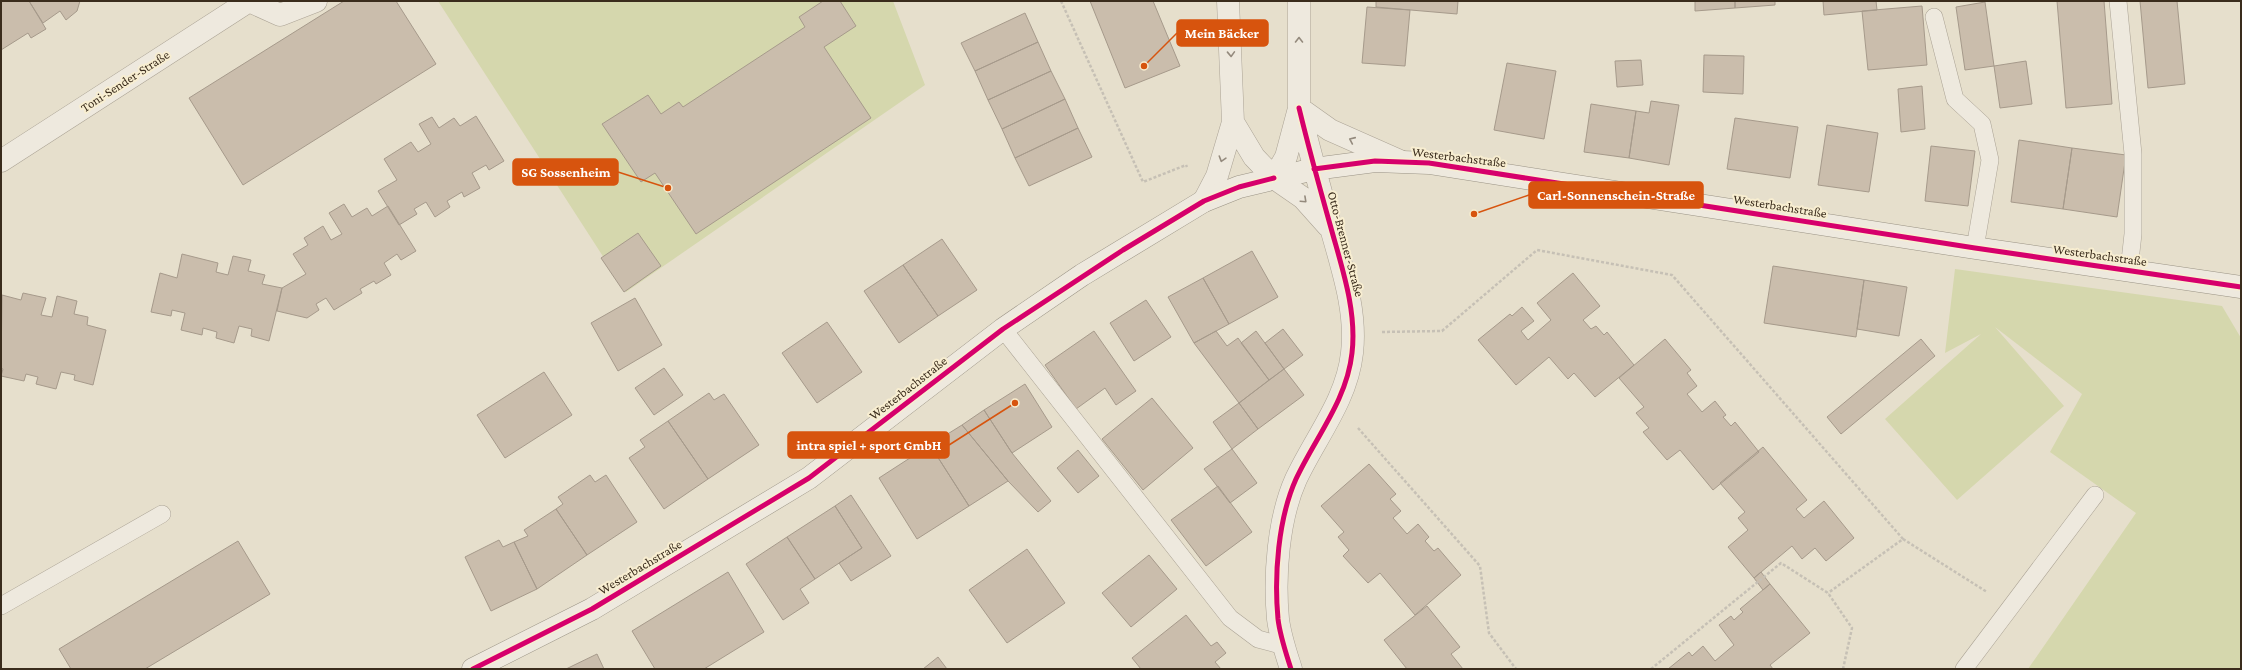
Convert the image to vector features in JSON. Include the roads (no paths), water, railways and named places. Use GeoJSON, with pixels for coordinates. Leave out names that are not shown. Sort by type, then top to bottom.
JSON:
{"type":"FeatureCollection","features":[{"type":"Feature","properties":{"kind":"main road","name":"Toni-Sender-Straße"},"geometry":{"type":"LineString","coordinates":[[1,161],[249,1],[280,15],[316,1]]}},
{"type":"Feature","properties":{"kind":"main road"},"geometry":{"type":"LineString","coordinates":[[1204,201],[1217,176],[1233,122],[1228,1]]}},
{"type":"Feature","properties":{"kind":"main road"},"geometry":{"type":"LineString","coordinates":[[1274,178],[1286,157],[1299,108],[1299,1]]}},
{"type":"Feature","properties":{"kind":"main road"},"geometry":{"type":"LineString","coordinates":[[1299,108],[1330,130],[1400,161]]}},
{"type":"Feature","properties":{"kind":"main road","name":"Otto-Brenner-Straße"},"geometry":{"type":"LineString","coordinates":[[1291,669],[1278,620],[1277,584],[1279,548],[1286,512],[1295,480],[1337,404],[1352,355],[1354,332],[1351,310],[1299,108]]}},
{"type":"Feature","properties":{"kind":"main road","name":"Otto-Brenner-Straße"},"geometry":{"type":"LineString","coordinates":[[1233,122],[1254,157],[1274,178],[1303,198],[1330,228]]}},
{"type":"Feature","properties":{"kind":"main road","name":"Westerbachstraße"},"geometry":{"type":"LineString","coordinates":[[473,669],[592,609],[809,478],[1003,329],[1082,275],[1204,201],[1239,187],[1314,169],[1350,163],[1400,161],[1494,172],[1975,248],[2241,287]]}},
{"type":"Feature","properties":{"kind":"lane"},"geometry":{"type":"LineString","coordinates":[[2118,1],[2133,154],[2133,234],[2129,270]]}},
{"type":"Feature","properties":{"kind":"lane"},"geometry":{"type":"LineString","coordinates":[[1934,17],[1956,99],[1982,124],[1990,160],[1975,248]]}},
{"type":"Feature","properties":{"kind":"lane"},"geometry":{"type":"LineString","coordinates":[[1003,329],[1230,618],[1258,639],[1284,646]]}},
{"type":"Feature","properties":{"kind":"lane"},"geometry":{"type":"LineString","coordinates":[[1964,669],[2095,495]]}},
{"type":"Feature","properties":{"kind":"lane"},"geometry":{"type":"LineString","coordinates":[[1,606],[162,514]]}},
{"type":"Feature","properties":{"kind":"place","name":"Mein Bäcker"},"geometry":{"type":"Point","coordinates":[1144,66]}},
{"type":"Feature","properties":{"kind":"place","name":"SG Sossenheim"},"geometry":{"type":"Point","coordinates":[668,188]}},
{"type":"Feature","properties":{"kind":"place","name":"Carl-Sonnenschein-Straße"},"geometry":{"type":"Point","coordinates":[1474,214]}},
{"type":"Feature","properties":{"kind":"place","name":"intra spiel + sport GmbH"},"geometry":{"type":"Point","coordinates":[1015,403]}}]}
